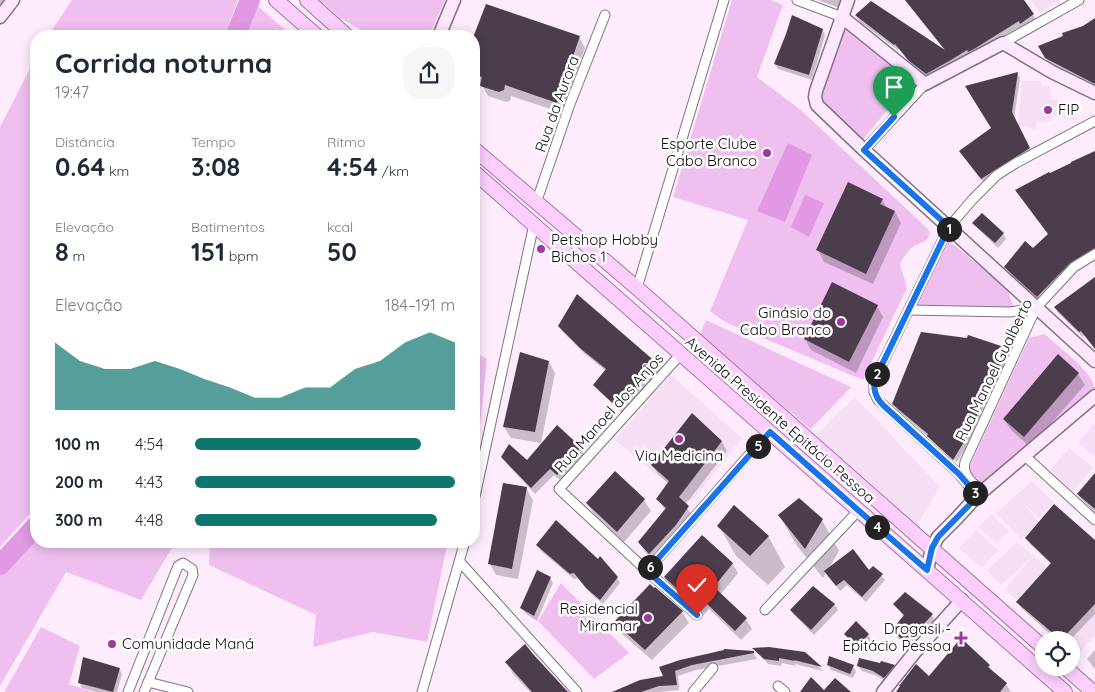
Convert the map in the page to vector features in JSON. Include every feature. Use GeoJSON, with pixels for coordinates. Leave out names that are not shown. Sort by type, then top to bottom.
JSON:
{"type":"FeatureCollection","features":[{"type":"Feature","properties":{"kind":"main road"},"geometry":{"type":"LineString","coordinates":[[307,0],[340,30]]}},
{"type":"Feature","properties":{"kind":"main road"},"geometry":{"type":"LineString","coordinates":[[280,4],[310,30]]}},
{"type":"Feature","properties":{"kind":"main road","name":"Avenida Presidente Epitácio Pessoa"},"geometry":{"type":"LineString","coordinates":[[480,154],[637,288],[1035,640]]}},
{"type":"Feature","properties":{"kind":"main road","name":"Avenida Presidente Epitácio Pessoa"},"geometry":{"type":"LineString","coordinates":[[480,177],[1065,692]]}},
{"type":"Feature","properties":{"kind":"main road"},"geometry":{"type":"LineString","coordinates":[[1075,676],[1093,692]]}},
{"type":"Feature","properties":{"kind":"street"},"geometry":{"type":"LineString","coordinates":[[0,17],[13,0]]}},
{"type":"Feature","properties":{"kind":"street"},"geometry":{"type":"LineString","coordinates":[[442,30],[454,0]]}},
{"type":"Feature","properties":{"kind":"street"},"geometry":{"type":"LineString","coordinates":[[637,288],[724,0]]}},
{"type":"Feature","properties":{"kind":"street"},"geometry":{"type":"LineString","coordinates":[[797,0],[842,17],[925,84]]}},
{"type":"Feature","properties":{"kind":"street"},"geometry":{"type":"LineString","coordinates":[[848,0],[816,91],[815,101],[864,150],[1095,361]]}},
{"type":"Feature","properties":{"kind":"street"},"geometry":{"type":"LineString","coordinates":[[864,150],[925,84],[1003,43],[1078,0]]}},
{"type":"Feature","properties":{"kind":"street","name":"Rua da Aurora"},"geometry":{"type":"LineString","coordinates":[[536,203],[570,104],[605,15]]}},
{"type":"Feature","properties":{"kind":"street"},"geometry":{"type":"LineString","coordinates":[[1003,43],[1052,72],[1095,94]]}},
{"type":"Feature","properties":{"kind":"street"},"geometry":{"type":"LineString","coordinates":[[982,493],[878,400],[874,392],[874,381],[949,227],[997,175],[1095,121]]}},
{"type":"Feature","properties":{"kind":"street"},"geometry":{"type":"LineString","coordinates":[[480,473],[534,224]]}},
{"type":"Feature","properties":{"kind":"street","name":"Rua Manoel Gualberto"},"geometry":{"type":"LineString","coordinates":[[982,493],[980,488],[966,475],[963,469],[965,462],[1036,308],[1074,268],[1095,254]]}},
{"type":"Feature","properties":{"kind":"street"},"geometry":{"type":"LineString","coordinates":[[910,310],[1010,312],[1036,308]]}},
{"type":"Feature","properties":{"kind":"street","name":"Rua Manoel dos Anjos"},"geometry":{"type":"LineString","coordinates":[[647,571],[559,489],[680,355]]}},
{"type":"Feature","properties":{"kind":"street"},"geometry":{"type":"LineString","coordinates":[[927,570],[932,548],[938,537],[982,493],[1095,396]]}},
{"type":"Feature","properties":{"kind":"street"},"geometry":{"type":"LineString","coordinates":[[697,615],[647,571],[770,432]]}},
{"type":"Feature","properties":{"kind":"street"},"geometry":{"type":"LineString","coordinates":[[1025,456],[1095,520]]}},
{"type":"Feature","properties":{"kind":"street","name":"Rua Manoel Gualberto"},"geometry":{"type":"LineString","coordinates":[[951,467],[956,467],[965,462]]}},
{"type":"Feature","properties":{"kind":"street"},"geometry":{"type":"LineString","coordinates":[[766,610],[858,510]]}},
{"type":"Feature","properties":{"kind":"street"},"geometry":{"type":"LineString","coordinates":[[422,692],[463,548]]}},
{"type":"Feature","properties":{"kind":"street"},"geometry":{"type":"LineString","coordinates":[[460,562],[577,692]]}},
{"type":"Feature","properties":{"kind":"street"},"geometry":{"type":"LineString","coordinates":[[128,692],[178,566],[184,563],[192,568],[194,575],[144,692]]}},
{"type":"Feature","properties":{"kind":"street"},"geometry":{"type":"LineString","coordinates":[[883,692],[915,652],[962,600]]}},
{"type":"Feature","properties":{"kind":"street"},"geometry":{"type":"LineString","coordinates":[[693,692],[713,668]]}},
{"type":"Feature","properties":{"kind":"street"},"geometry":{"type":"LineString","coordinates":[[148,682],[188,692]]}},
{"type":"Feature","properties":{"kind":"shaded area"},"geometry":{"type":"Polygon","coordinates":[[[72,0],[238,0],[226,30],[52,30],[72,0]]]}},
{"type":"Feature","properties":{"kind":"shaded area"},"geometry":{"type":"Polygon","coordinates":[[[251,0],[285,30],[238,30],[251,0]]]}},
{"type":"Feature","properties":{"kind":"shaded area"},"geometry":{"type":"Polygon","coordinates":[[[320,0],[445,0],[432,30],[361,30],[340,18],[320,0]]]}},
{"type":"Feature","properties":{"kind":"shaded area","name":"Esporte Clube Cabo Branco"},"geometry":{"type":"Polygon","coordinates":[[[732,0],[771,0],[783,5],[757,77],[801,110],[929,230],[927,240],[910,249],[900,264],[907,288],[863,380],[725,322],[710,311],[748,220],[673,197],[732,0]]]}},
{"type":"Feature","properties":{"kind":"shaded area"},"geometry":{"type":"Polygon","coordinates":[[[1030,0],[1061,0],[1040,12],[1030,0]]]}},
{"type":"Feature","properties":{"kind":"shaded area"},"geometry":{"type":"Polygon","coordinates":[[[846,25],[913,79],[860,143],[819,104],[846,25]]]}},
{"type":"Feature","properties":{"kind":"shaded area"},"geometry":{"type":"Polygon","coordinates":[[[30,69],[30,514],[0,547],[0,127],[30,69]]]}},
{"type":"Feature","properties":{"kind":"shaded area","name":"FIP"},"geometry":{"type":"Polygon","coordinates":[[[1022,81],[1041,81],[1042,86],[1050,87],[1052,99],[1077,104],[1076,121],[1052,116],[1051,122],[1037,121],[1036,129],[1018,126],[1022,81]]]}},
{"type":"Feature","properties":{"kind":"shaded area"},"geometry":{"type":"Polygon","coordinates":[[[788,143],[812,155],[785,222],[757,211],[788,143]]]}},
{"type":"Feature","properties":{"kind":"shaded area"},"geometry":{"type":"Polygon","coordinates":[[[805,195],[824,203],[809,237],[791,227],[805,195]]]}},
{"type":"Feature","properties":{"kind":"shaded area"},"geometry":{"type":"Polygon","coordinates":[[[946,238],[1008,290],[1014,309],[916,307],[946,238]]]}},
{"type":"Feature","properties":{"kind":"shaded area"},"geometry":{"type":"Polygon","coordinates":[[[706,320],[851,387],[811,429],[699,337],[706,320]]]}},
{"type":"Feature","properties":{"kind":"shaded area"},"geometry":{"type":"Polygon","coordinates":[[[1045,334],[1082,368],[1089,376],[1095,390],[983,486],[973,487],[969,468],[1029,338],[1045,334]]]}},
{"type":"Feature","properties":{"kind":"shaded area"},"geometry":{"type":"Polygon","coordinates":[[[480,355],[487,359],[480,426],[480,355]]]}},
{"type":"Feature","properties":{"kind":"shaded area","name":"Via Medicina"},"geometry":{"type":"Polygon","coordinates":[[[671,375],[742,438],[691,503],[615,440],[671,375]]]}},
{"type":"Feature","properties":{"kind":"shaded area"},"geometry":{"type":"Polygon","coordinates":[[[855,397],[940,487],[917,525],[816,434],[855,397]]]}},
{"type":"Feature","properties":{"kind":"shaded area"},"geometry":{"type":"Polygon","coordinates":[[[1093,424],[1095,425],[1095,457],[1078,443],[1093,424]]]}},
{"type":"Feature","properties":{"kind":"shaded area"},"geometry":{"type":"Polygon","coordinates":[[[1069,448],[1093,468],[1073,491],[1050,470],[1069,448]]]}},
{"type":"Feature","properties":{"kind":"shaded area"},"geometry":{"type":"Polygon","coordinates":[[[1032,481],[1054,502],[1039,518],[1022,502],[1039,522],[1021,539],[996,513],[1032,481]]]}},
{"type":"Feature","properties":{"kind":"shaded area"},"geometry":{"type":"Polygon","coordinates":[[[991,514],[1009,531],[997,544],[979,527],[991,514]]]}},
{"type":"Feature","properties":{"kind":"shaded area"},"geometry":{"type":"Polygon","coordinates":[[[30,530],[30,548],[172,548],[141,600],[66,572],[0,686],[0,565],[30,530]]]}},
{"type":"Feature","properties":{"kind":"shaded area"},"geometry":{"type":"Polygon","coordinates":[[[976,530],[998,550],[982,568],[959,548],[976,530]]]}},
{"type":"Feature","properties":{"kind":"shaded area"},"geometry":{"type":"Polygon","coordinates":[[[1017,542],[1047,567],[1016,600],[1005,589],[1030,559],[1001,585],[987,570],[1017,542]]]}},
{"type":"Feature","properties":{"kind":"shaded area"},"geometry":{"type":"Polygon","coordinates":[[[210,548],[447,548],[427,642],[373,632],[313,647],[316,615],[209,565],[210,548]]]}},
{"type":"Feature","properties":{"kind":"shaded area"},"geometry":{"type":"Polygon","coordinates":[[[561,583],[629,653],[594,679],[538,621],[561,583]]]}},
{"type":"Feature","properties":{"kind":"shaded area"},"geometry":{"type":"Polygon","coordinates":[[[1092,608],[1095,611],[1095,635],[1080,652],[1080,631],[1070,631],[1092,608]]]}},
{"type":"Feature","properties":{"kind":"shaded area"},"geometry":{"type":"Polygon","coordinates":[[[41,627],[80,646],[69,684],[93,692],[4,692],[41,627]]]}},
{"type":"Feature","properties":{"kind":"building"},"geometry":{"type":"Polygon","coordinates":[[[905,0],[1024,0],[1034,14],[1020,24],[1019,21],[974,49],[968,52],[967,50],[926,74],[908,60],[895,44],[855,15],[871,1],[945,50],[905,0]]]}},
{"type":"Feature","properties":{"kind":"building"},"geometry":{"type":"Polygon","coordinates":[[[486,4],[580,36],[557,103],[505,85],[504,90],[499,92],[480,86],[482,77],[480,76],[480,30],[476,30],[486,4]]]}},
{"type":"Feature","properties":{"kind":"building"},"geometry":{"type":"Polygon","coordinates":[[[792,15],[823,29],[809,75],[774,64],[792,15]]]}},
{"type":"Feature","properties":{"kind":"building"},"geometry":{"type":"Polygon","coordinates":[[[1095,18],[1095,84],[1045,58],[1038,46],[1063,36],[1062,33],[1083,26],[1095,18]]]}},
{"type":"Feature","properties":{"kind":"building"},"geometry":{"type":"Polygon","coordinates":[[[1018,72],[1012,112],[1030,148],[981,179],[959,151],[991,128],[965,86],[1018,72]]]}},
{"type":"Feature","properties":{"kind":"building"},"geometry":{"type":"Polygon","coordinates":[[[1095,151],[1095,248],[1070,263],[1037,297],[1004,267],[1025,241],[1033,248],[1048,234],[1015,190],[1095,151]]]}},
{"type":"Feature","properties":{"kind":"building"},"geometry":{"type":"Polygon","coordinates":[[[848,182],[883,199],[880,204],[895,211],[866,274],[816,250],[848,182]]]}},
{"type":"Feature","properties":{"kind":"building"},"geometry":{"type":"Polygon","coordinates":[[[982,213],[1004,233],[995,243],[972,223],[982,213]]]}},
{"type":"Feature","properties":{"kind":"building"},"geometry":{"type":"Polygon","coordinates":[[[1095,277],[1095,349],[1081,331],[1079,332],[1054,307],[1095,277]]]}},
{"type":"Feature","properties":{"kind":"building","name":"Ginásio do Cabo Branco"},"geometry":{"type":"Polygon","coordinates":[[[832,282],[878,305],[849,362],[804,339],[832,282]]]}},
{"type":"Feature","properties":{"kind":"building"},"geometry":{"type":"Polygon","coordinates":[[[577,294],[658,364],[619,409],[593,385],[606,369],[581,349],[558,326],[577,294]]]}},
{"type":"Feature","properties":{"kind":"building"},"geometry":{"type":"Polygon","coordinates":[[[921,332],[967,338],[968,335],[1007,348],[970,432],[953,460],[927,436],[928,434],[892,404],[921,332]]]}},
{"type":"Feature","properties":{"kind":"building"},"geometry":{"type":"Polygon","coordinates":[[[520,352],[549,361],[535,432],[503,427],[520,352]]]}},
{"type":"Feature","properties":{"kind":"building"},"geometry":{"type":"Polygon","coordinates":[[[1058,354],[1079,373],[1024,437],[1003,419],[1058,354]]]}},
{"type":"Feature","properties":{"kind":"building"},"geometry":{"type":"Polygon","coordinates":[[[692,413],[722,441],[679,497],[689,506],[676,525],[649,554],[638,542],[666,508],[656,499],[669,481],[651,465],[692,413]]]}},
{"type":"Feature","properties":{"kind":"building"},"geometry":{"type":"Polygon","coordinates":[[[557,425],[581,447],[557,475],[550,469],[531,488],[501,457],[509,444],[527,460],[557,425]]]}},
{"type":"Feature","properties":{"kind":"building"},"geometry":{"type":"Polygon","coordinates":[[[615,471],[645,499],[617,532],[586,503],[615,471]]]}},
{"type":"Feature","properties":{"kind":"building"},"geometry":{"type":"Polygon","coordinates":[[[1095,473],[1095,509],[1077,494],[1095,473]]]}},
{"type":"Feature","properties":{"kind":"building"},"geometry":{"type":"Polygon","coordinates":[[[503,483],[527,487],[512,569],[488,564],[503,483]]]}},
{"type":"Feature","properties":{"kind":"building"},"geometry":{"type":"Polygon","coordinates":[[[799,498],[823,519],[805,549],[778,515],[799,498]]]}},
{"type":"Feature","properties":{"kind":"building"},"geometry":{"type":"Polygon","coordinates":[[[1054,504],[1095,540],[1095,604],[1070,631],[1050,631],[1016,602],[1051,563],[1025,538],[1054,504]]]}},
{"type":"Feature","properties":{"kind":"building"},"geometry":{"type":"Polygon","coordinates":[[[734,505],[769,536],[750,556],[717,526],[734,505]]]}},
{"type":"Feature","properties":{"kind":"building"},"geometry":{"type":"Polygon","coordinates":[[[556,520],[598,559],[600,556],[618,577],[600,600],[586,588],[574,573],[570,574],[536,545],[556,520]]]}},
{"type":"Feature","properties":{"kind":"building"},"geometry":{"type":"Polygon","coordinates":[[[702,535],[733,563],[714,587],[747,618],[735,631],[703,600],[697,607],[664,577],[702,535]]]}},
{"type":"Feature","properties":{"kind":"building"},"geometry":{"type":"Polygon","coordinates":[[[853,549],[869,570],[873,566],[883,574],[862,597],[844,580],[836,586],[824,571],[853,549]]]}},
{"type":"Feature","properties":{"kind":"building"},"geometry":{"type":"Polygon","coordinates":[[[537,570],[551,577],[534,616],[520,608],[537,570]]]}},
{"type":"Feature","properties":{"kind":"building","name":"Residencial Miramar"},"geometry":{"type":"Polygon","coordinates":[[[650,584],[683,611],[645,650],[614,622],[650,584]]]}},
{"type":"Feature","properties":{"kind":"building"},"geometry":{"type":"Polygon","coordinates":[[[813,586],[835,604],[811,630],[790,610],[813,586]]]}},
{"type":"Feature","properties":{"kind":"building"},"geometry":{"type":"Polygon","coordinates":[[[905,592],[933,614],[906,643],[892,630],[904,615],[893,604],[905,592]]]}},
{"type":"Feature","properties":{"kind":"building"},"geometry":{"type":"Polygon","coordinates":[[[856,621],[869,634],[857,647],[844,634],[856,621]]]}},
{"type":"Feature","properties":{"kind":"building"},"geometry":{"type":"Polygon","coordinates":[[[961,638],[990,665],[988,667],[1007,683],[1000,692],[896,692],[916,664],[929,676],[961,638]]]}},
{"type":"Feature","properties":{"kind":"building"},"geometry":{"type":"Polygon","coordinates":[[[525,644],[568,692],[532,692],[505,662],[525,644]]]}},
{"type":"Feature","properties":{"kind":"building"},"geometry":{"type":"Polygon","coordinates":[[[769,647],[805,652],[822,667],[794,660],[764,659],[752,648],[769,647]]]}},
{"type":"Feature","properties":{"kind":"building"},"geometry":{"type":"Polygon","coordinates":[[[724,649],[754,651],[754,653],[692,665],[675,671],[677,685],[659,686],[641,692],[612,692],[640,680],[663,676],[659,667],[724,649]]]}},
{"type":"Feature","properties":{"kind":"building"},"geometry":{"type":"Polygon","coordinates":[[[829,656],[854,665],[850,674],[827,665],[829,656]]]}},
{"type":"Feature","properties":{"kind":"building"},"geometry":{"type":"Polygon","coordinates":[[[83,657],[120,668],[113,692],[78,683],[83,657]]]}},
{"type":"Feature","properties":{"kind":"building"},"geometry":{"type":"Polygon","coordinates":[[[859,658],[895,665],[884,678],[873,671],[857,666],[859,658]]]}},
{"type":"Feature","properties":{"kind":"building"},"geometry":{"type":"Polygon","coordinates":[[[811,677],[824,690],[835,678],[851,692],[800,692],[811,677]]]}},
{"type":"Feature","properties":{"kind":"waterway"},"geometry":{"type":"LineString","coordinates":[[238,30],[250,0]]}},
{"type":"Feature","properties":{"kind":"waterway"},"geometry":{"type":"LineString","coordinates":[[0,565],[30,532]]}},
{"type":"Feature","properties":{"kind":"place","name":"FIP"},"geometry":{"type":"Point","coordinates":[1048,110]}},
{"type":"Feature","properties":{"kind":"place","name":"Esporte Clube Cabo Branco"},"geometry":{"type":"Point","coordinates":[767,153]}},
{"type":"Feature","properties":{"kind":"place","name":"Petshop Hobby Bichos 1"},"geometry":{"type":"Point","coordinates":[541,249]}},
{"type":"Feature","properties":{"kind":"place","name":"Ginásio do Cabo Branco"},"geometry":{"type":"Point","coordinates":[841,322]}},
{"type":"Feature","properties":{"kind":"place","name":"Via Medicina"},"geometry":{"type":"Point","coordinates":[679,439]}},
{"type":"Feature","properties":{"kind":"place","name":"Residencial Miramar"},"geometry":{"type":"Point","coordinates":[648,618]}},
{"type":"Feature","properties":{"kind":"place","name":"Drogasil - Epitácio Pessoa"},"geometry":{"type":"Point","coordinates":[961,638]}},
{"type":"Feature","properties":{"kind":"place","name":"Comunidade Maná"},"geometry":{"type":"Point","coordinates":[112,644]}},
{"type":"Feature","properties":{"kind":"route"},"geometry":{"type":"LineString","coordinates":[[697,615],[647,571],[770,432],[927,570],[932,548],[938,537],[978,496],[959,474],[878,400],[874,392],[874,381],[949,227],[864,150],[894,117]]}}]}
